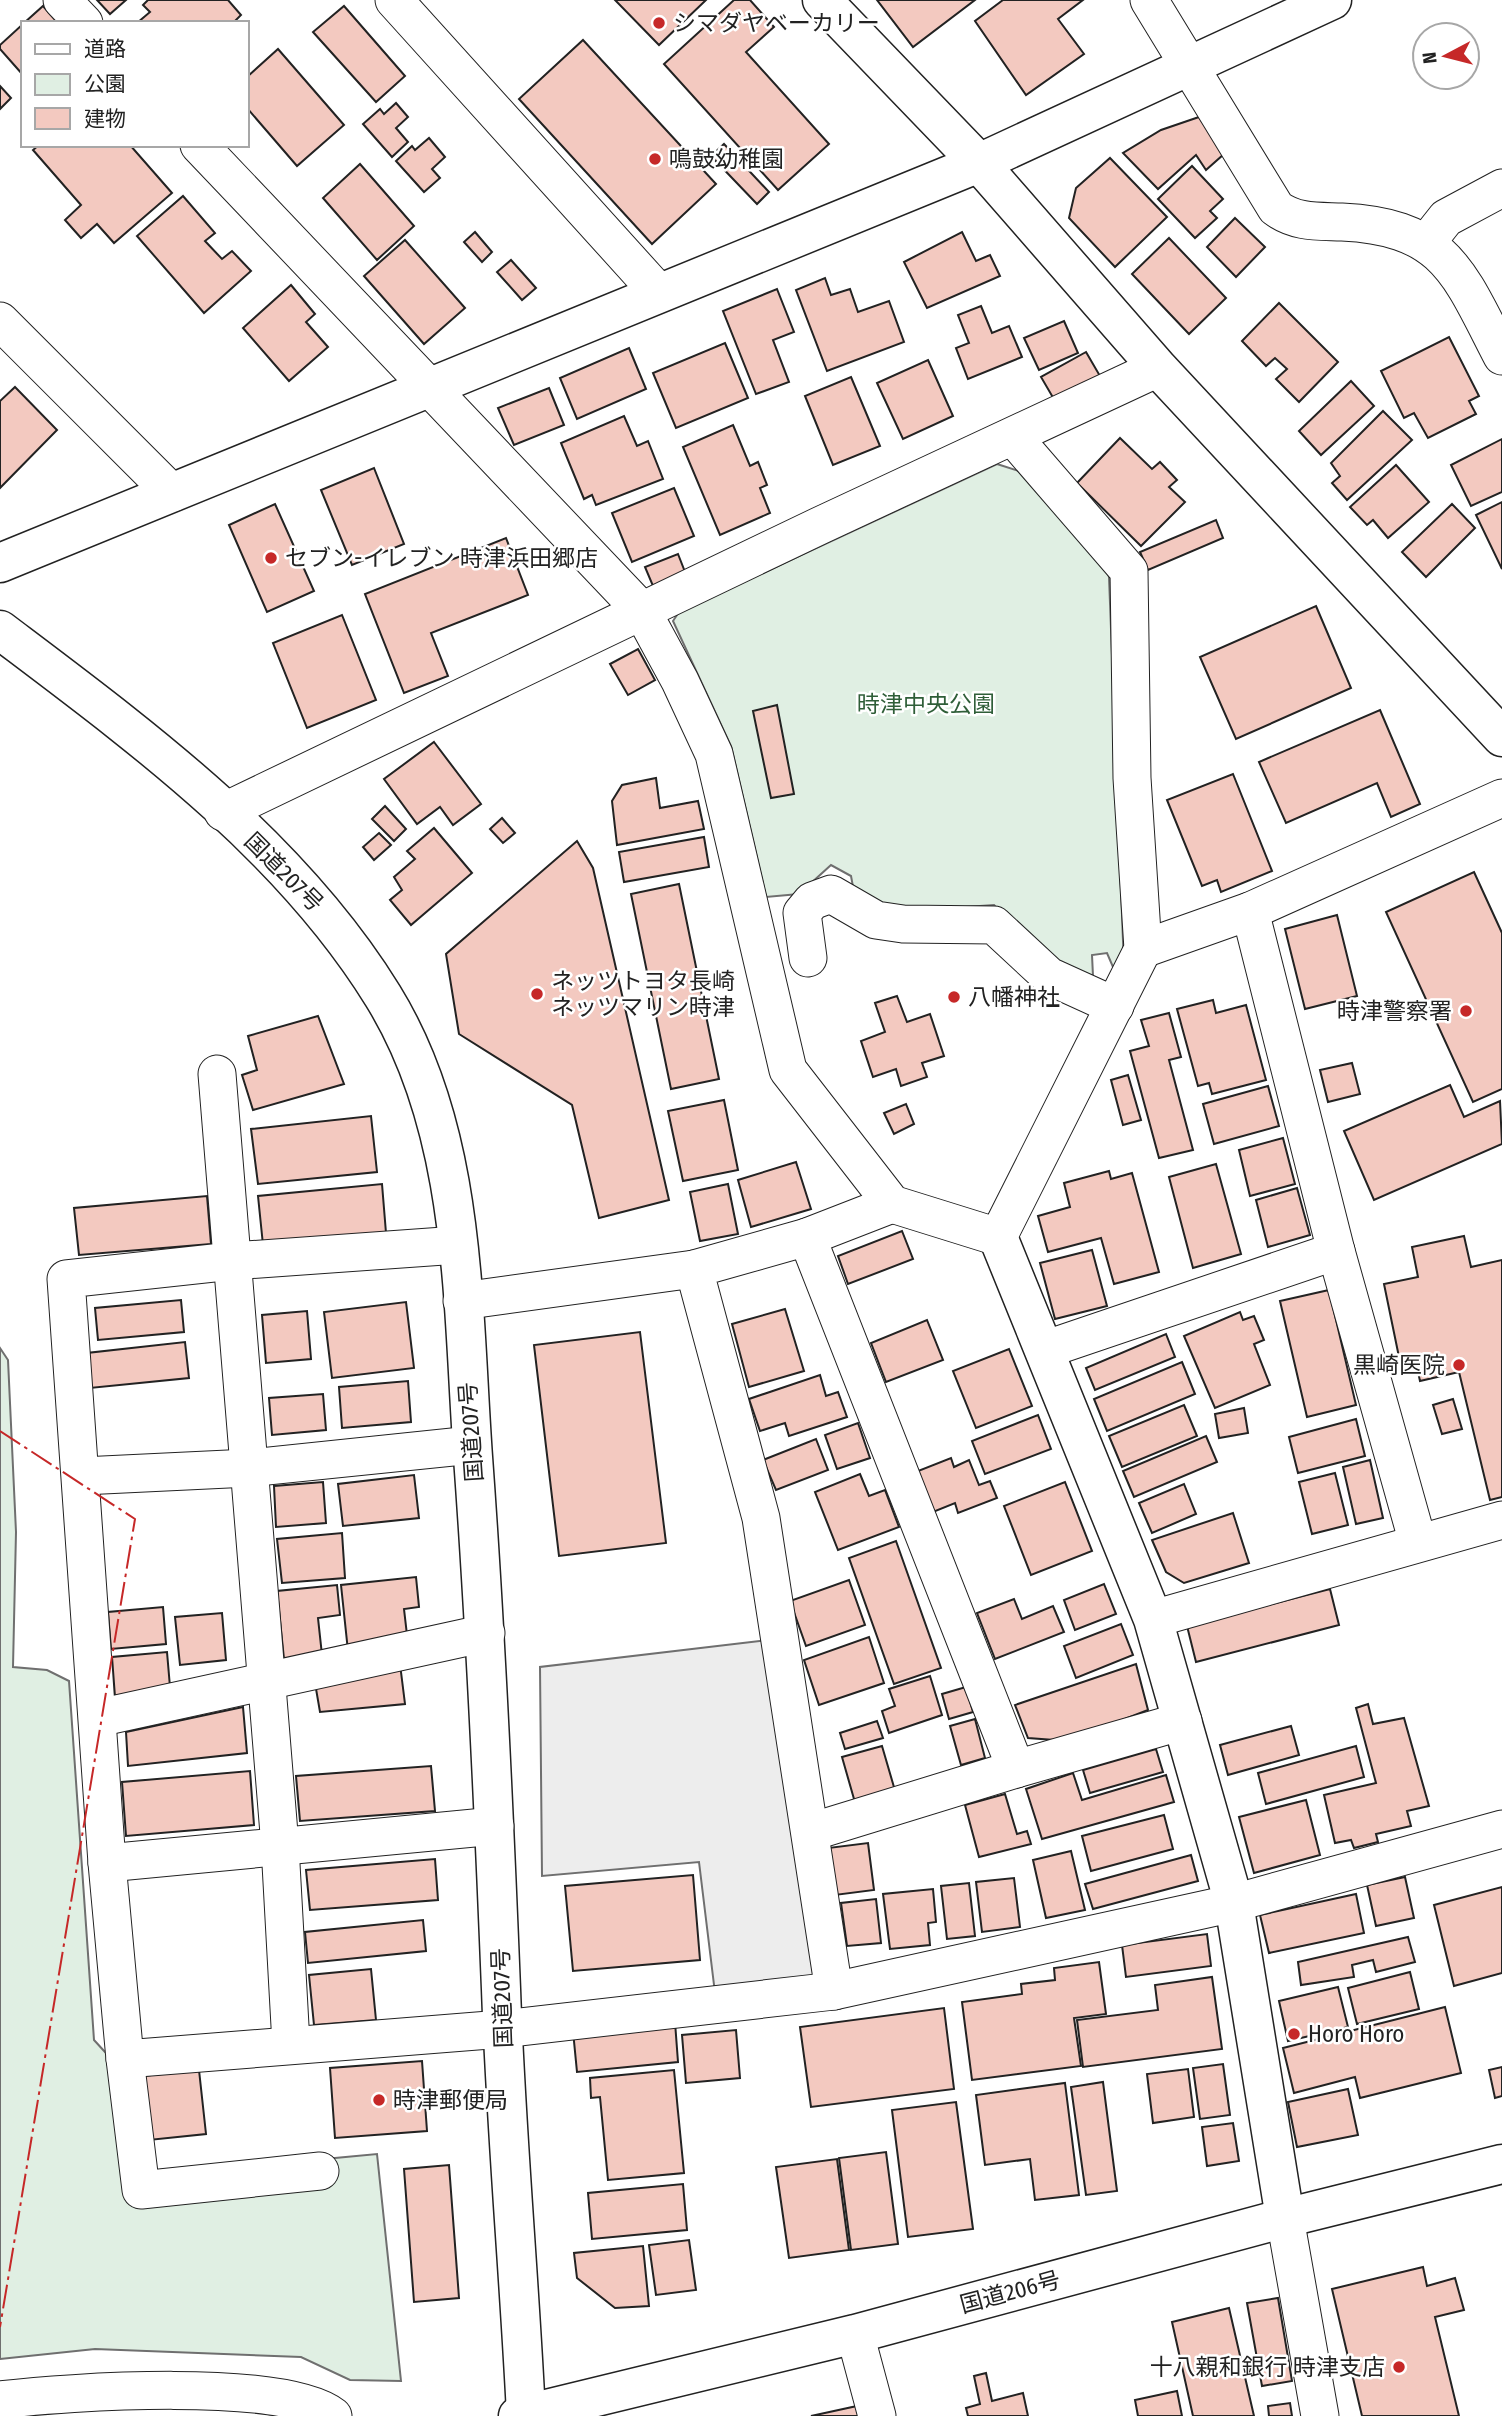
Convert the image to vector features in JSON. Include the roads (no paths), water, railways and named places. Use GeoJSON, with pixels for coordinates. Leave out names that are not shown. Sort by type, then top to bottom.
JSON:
{"type":"FeatureCollection","features":[{"type":"Feature","properties":{"kind":"main road"},"geometry":{"type":"LineString","coordinates":[[822,0],[979,163],[1158,368],[1502,737]]}},
{"type":"Feature","properties":{"kind":"main road"},"geometry":{"type":"LineString","coordinates":[[0,563],[979,163],[1188,69],[1332,0]]}},
{"type":"Feature","properties":{"kind":"main road","name":"国道207号"},"geometry":{"type":"LineString","coordinates":[[0,630],[156,748],[316,901],[384,997],[418,1065],[444,1151],[458,1245],[485,1633],[522,2415]]}},
{"type":"Feature","properties":{"kind":"main road"},"geometry":{"type":"LineString","coordinates":[[998,1237],[1153,1619],[1183,1721],[1234,1903],[1285,2218]]}},
{"type":"Feature","properties":{"kind":"main road","name":"国道206号"},"geometry":{"type":"LineString","coordinates":[[522,2415],[855,2334],[1285,2218],[1502,2164]]}},
{"type":"Feature","properties":{"kind":"street"},"geometry":{"type":"LineString","coordinates":[[62,0],[82,21]]}},
{"type":"Feature","properties":{"kind":"street"},"geometry":{"type":"LineString","coordinates":[[394,0],[658,292]]}},
{"type":"Feature","properties":{"kind":"street"},"geometry":{"type":"LineString","coordinates":[[1149,0],[1188,69],[1276,208],[1291,219],[1380,223],[1427,242],[1459,274],[1502,356]]}},
{"type":"Feature","properties":{"kind":"street"},"geometry":{"type":"LineString","coordinates":[[201,147],[642,611],[680,681],[714,754],[788,1070],[892,1204],[998,1237],[1143,949],[1132,779],[1129,571],[1014,438]]}},
{"type":"Feature","properties":{"kind":"street"},"geometry":{"type":"LineString","coordinates":[[1427,242],[1446,218],[1502,188]]}},
{"type":"Feature","properties":{"kind":"street"},"geometry":{"type":"LineString","coordinates":[[0,321],[172,493]]}},
{"type":"Feature","properties":{"kind":"street"},"geometry":{"type":"LineString","coordinates":[[223,812],[1158,368]]}},
{"type":"Feature","properties":{"kind":"street"},"geometry":{"type":"LineString","coordinates":[[1143,949],[1250,911],[1502,798]]}},
{"type":"Feature","properties":{"kind":"street"},"geometry":{"type":"LineString","coordinates":[[808,958],[802,913],[812,901],[831,894],[876,920],[903,924],[994,925],[1049,976],[1115,1006]]}},
{"type":"Feature","properties":{"kind":"street"},"geometry":{"type":"LineString","coordinates":[[1250,911],[1336,1251],[1418,1543]]}},
{"type":"Feature","properties":{"kind":"street"},"geometry":{"type":"LineString","coordinates":[[217,1074],[280,1846],[291,2044]]}},
{"type":"Feature","properties":{"kind":"street"},"geometry":{"type":"LineString","coordinates":[[462,1301],[694,1269],[807,1237],[892,1204]]}},
{"type":"Feature","properties":{"kind":"street"},"geometry":{"type":"LineString","coordinates":[[807,1237],[1016,1769]]}},
{"type":"Feature","properties":{"kind":"street"},"geometry":{"type":"LineString","coordinates":[[320,2171],[141,2190],[125,2059],[107,1863],[82,1476],[66,1279],[232,1261],[458,1245]]}},
{"type":"Feature","properties":{"kind":"street"},"geometry":{"type":"LineString","coordinates":[[1044,1350],[1336,1251]]}},
{"type":"Feature","properties":{"kind":"street"},"geometry":{"type":"LineString","coordinates":[[694,1269],[761,1518],[834,1991]]}},
{"type":"Feature","properties":{"kind":"street"},"geometry":{"type":"LineString","coordinates":[[82,1476],[249,1468],[472,1445]]}},
{"type":"Feature","properties":{"kind":"street"},"geometry":{"type":"LineString","coordinates":[[1153,1619],[1502,1520]]}},
{"type":"Feature","properties":{"kind":"street"},"geometry":{"type":"LineString","coordinates":[[97,1718],[485,1633]]}},
{"type":"Feature","properties":{"kind":"street"},"geometry":{"type":"LineString","coordinates":[[811,1832],[1183,1721]]}},
{"type":"Feature","properties":{"kind":"street"},"geometry":{"type":"LineString","coordinates":[[107,1863],[495,1826]]}},
{"type":"Feature","properties":{"kind":"street"},"geometry":{"type":"LineString","coordinates":[[125,2059],[502,2029],[834,1991],[1234,1903],[1502,1829]]}},
{"type":"Feature","properties":{"kind":"street"},"geometry":{"type":"LineString","coordinates":[[1285,2218],[1320,2416]]}},
{"type":"Feature","properties":{"kind":"street"},"geometry":{"type":"LineString","coordinates":[[855,2334],[877,2416]]}},
{"type":"Feature","properties":{"kind":"street"},"geometry":{"type":"LineString","coordinates":[[0,2400],[66,2392],[261,2393],[297,2399],[325,2409],[333,2416]]}},
{"type":"Feature","properties":{"kind":"place","name":"シマダヤベーカリー"},"geometry":{"type":"Point","coordinates":[659,23]}},
{"type":"Feature","properties":{"kind":"place","name":"鳴鼓幼稚園"},"geometry":{"type":"Point","coordinates":[655,159]}},
{"type":"Feature","properties":{"kind":"place","name":"セブン-イレブン 時津浜田郷店"},"geometry":{"type":"Point","coordinates":[271,558]}},
{"type":"Feature","properties":{"kind":"place","name":"ネッツトヨタ長崎 ネッツマリン時津"},"geometry":{"type":"Point","coordinates":[537,994]}},
{"type":"Feature","properties":{"kind":"place","name":"八幡神社"},"geometry":{"type":"Point","coordinates":[954,997]}},
{"type":"Feature","properties":{"kind":"place","name":"時津警察署"},"geometry":{"type":"Point","coordinates":[1466,1011]}},
{"type":"Feature","properties":{"kind":"place","name":"黒崎医院"},"geometry":{"type":"Point","coordinates":[1459,1365]}},
{"type":"Feature","properties":{"kind":"place","name":"Horo Horo"},"geometry":{"type":"Point","coordinates":[1294,2034]}},
{"type":"Feature","properties":{"kind":"place","name":"時津郵便局"},"geometry":{"type":"Point","coordinates":[379,2100]}},
{"type":"Feature","properties":{"kind":"place","name":"十八親和銀行 時津支店"},"geometry":{"type":"Point","coordinates":[1399,2367]}},
{"type":"Feature","properties":{"kind":"park label","name":"時津中央公園"},"geometry":{"type":"Point","coordinates":[926,704]}}]}
